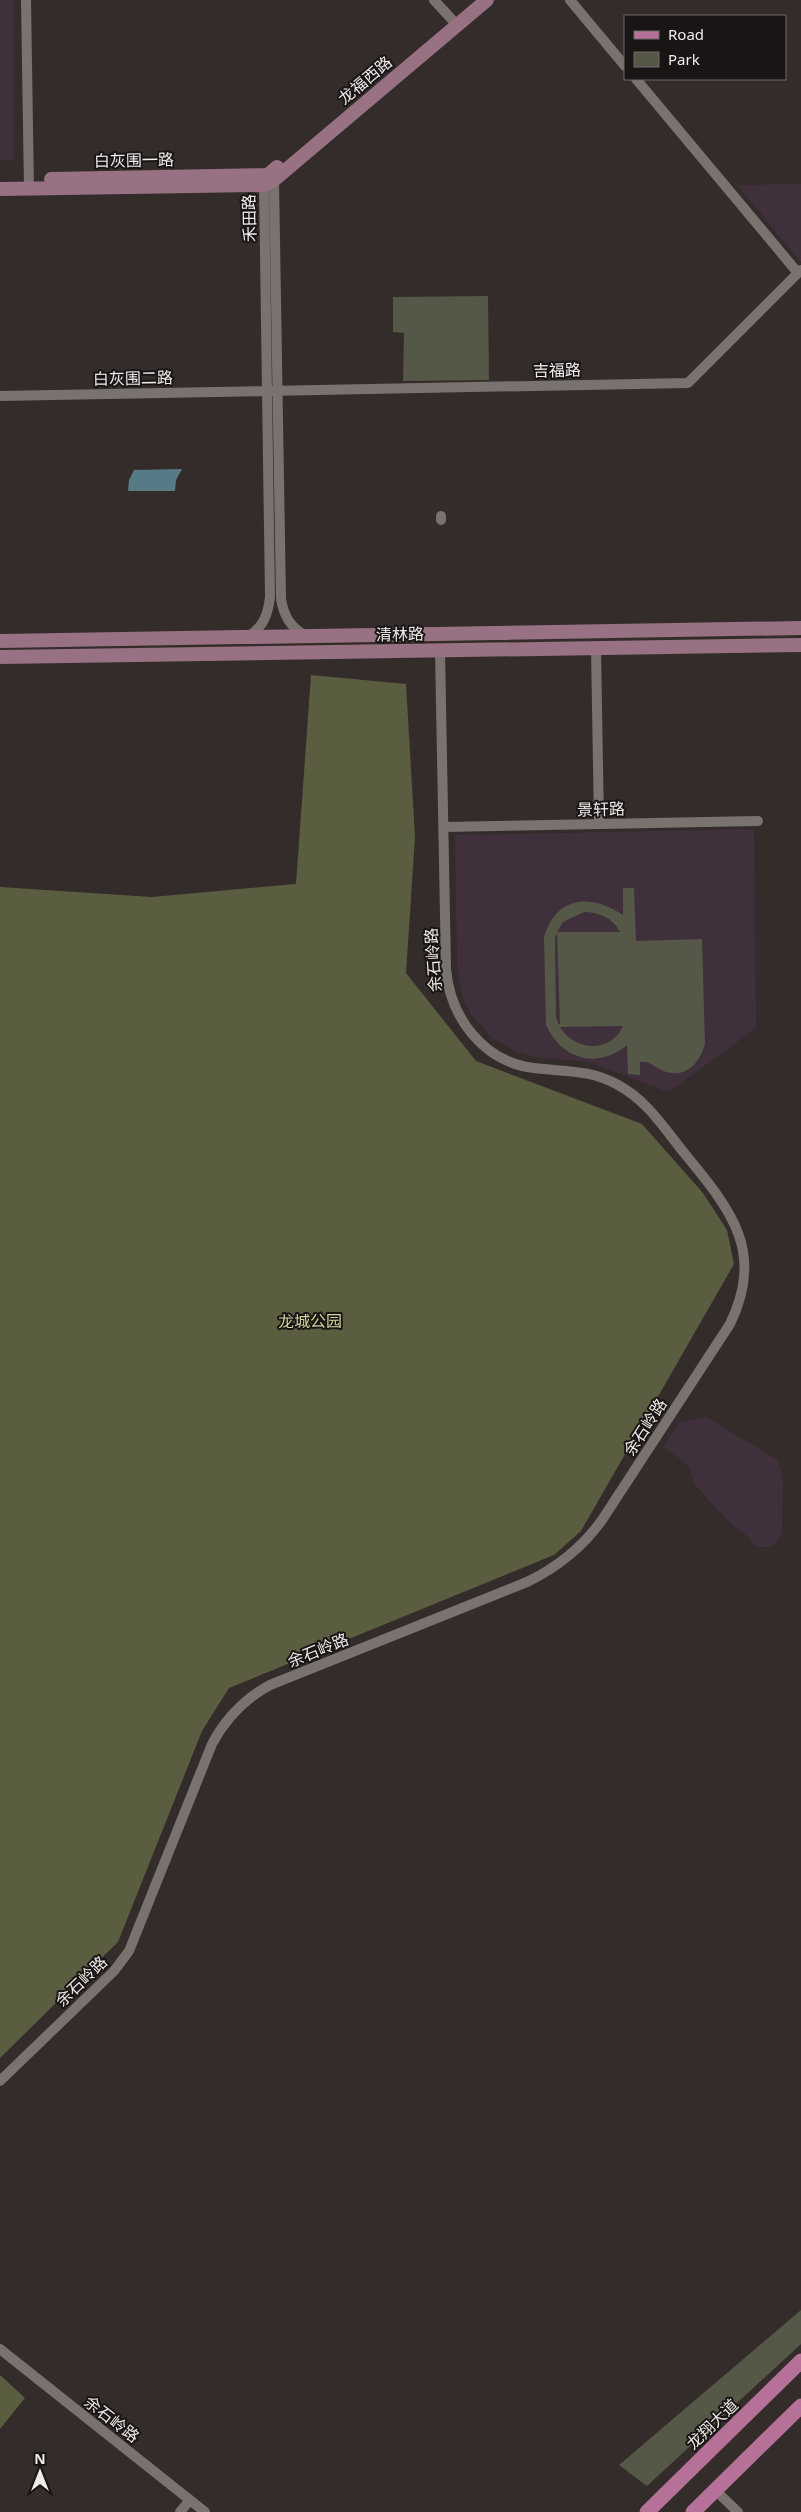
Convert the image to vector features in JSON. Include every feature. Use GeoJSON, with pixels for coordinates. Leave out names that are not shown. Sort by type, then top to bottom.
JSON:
{"type":"FeatureCollection","features":[{"type":"Feature","properties":{"kind":"main road","name":"龙福西路"},"geometry":{"type":"LineString","coordinates":[[454,22],[473,0]]}},
{"type":"Feature","properties":{"kind":"main road","name":"龙福西路"},"geometry":{"type":"LineString","coordinates":[[269,180],[454,22],[487,0]]}},
{"type":"Feature","properties":{"kind":"main road","name":"白灰围一路"},"geometry":{"type":"LineString","coordinates":[[0,180],[29,184],[269,180]]}},
{"type":"Feature","properties":{"kind":"main road","name":"白灰围一路"},"geometry":{"type":"LineString","coordinates":[[0,190],[29,184]]}},
{"type":"Feature","properties":{"kind":"main road","name":"清林路"},"geometry":{"type":"LineString","coordinates":[[0,641],[801,628]]}},
{"type":"Feature","properties":{"kind":"main road","name":"清林路"},"geometry":{"type":"LineString","coordinates":[[0,657],[801,645]]}},
{"type":"Feature","properties":{"kind":"main road","name":"龙翔大道"},"geometry":{"type":"LineString","coordinates":[[646,2512],[801,2361]]}},
{"type":"Feature","properties":{"kind":"main road"},"geometry":{"type":"LineString","coordinates":[[693,2512],[801,2406]]}},
{"type":"Feature","properties":{"kind":"street"},"geometry":{"type":"LineString","coordinates":[[26,0],[29,184]]}},
{"type":"Feature","properties":{"kind":"street"},"geometry":{"type":"LineString","coordinates":[[434,0],[454,22]]}},
{"type":"Feature","properties":{"kind":"street"},"geometry":{"type":"LineString","coordinates":[[570,0],[624,65]]}},
{"type":"Feature","properties":{"kind":"street"},"geometry":{"type":"LineString","coordinates":[[637,80],[799,271]]}},
{"type":"Feature","properties":{"kind":"street","name":"禾田路"},"geometry":{"type":"LineString","coordinates":[[269,180],[278,390],[281,598],[288,621],[295,630],[306,636]]}},
{"type":"Feature","properties":{"kind":"street","name":"禾田路"},"geometry":{"type":"LineString","coordinates":[[248,637],[258,630],[264,621],[270,597],[267,390],[269,180]]}},
{"type":"Feature","properties":{"kind":"street","name":"吉福路"},"geometry":{"type":"LineString","coordinates":[[267,390],[688,383],[799,271]]}},
{"type":"Feature","properties":{"kind":"street","name":"白灰围二路"},"geometry":{"type":"LineString","coordinates":[[0,396],[267,390]]}},
{"type":"Feature","properties":{"kind":"street"},"geometry":{"type":"LineString","coordinates":[[596,648],[600,824]]}},
{"type":"Feature","properties":{"kind":"street","name":"余石岭路"},"geometry":{"type":"LineString","coordinates":[[0,2081],[114,1971],[129,1951],[212,1744],[232,1714],[250,1698],[270,1686],[527,1582],[564,1561],[584,1542],[602,1520],[730,1324],[739,1302],[744,1266],[742,1243],[734,1220],[722,1200],[647,1105],[624,1088],[598,1076],[575,1070],[534,1068],[510,1061],[480,1043],[462,1020],[453,1004],[447,981],[440,651]]}},
{"type":"Feature","properties":{"kind":"street","name":"景轩路"},"geometry":{"type":"LineString","coordinates":[[444,827],[758,821]]}},
{"type":"Feature","properties":{"kind":"street","name":"余石岭路"},"geometry":{"type":"LineString","coordinates":[[0,2349],[205,2512]]}},
{"type":"Feature","properties":{"kind":"street"},"geometry":{"type":"LineString","coordinates":[[715,2490],[738,2512]]}},
{"type":"Feature","properties":{"kind":"street"},"geometry":{"type":"LineString","coordinates":[[180,2512],[190,2500]]}},
{"type":"Feature","properties":{"kind":"shaded area"},"geometry":{"type":"Polygon","coordinates":[[[0,0],[14,0],[14,160],[0,160],[0,0]]]}},
{"type":"Feature","properties":{"kind":"shaded area"},"geometry":{"type":"Polygon","coordinates":[[[801,184],[801,261],[800,261],[737,185],[801,184]]]}},
{"type":"Feature","properties":{"kind":"shaded area"},"geometry":{"type":"Polygon","coordinates":[[[754,829],[756,1028],[669,1092],[589,1062],[535,1057],[519,1053],[492,1038],[471,1014],[463,1000],[457,969],[455,835],[754,829]]]}},
{"type":"Feature","properties":{"kind":"shaded area"},"geometry":{"type":"Polygon","coordinates":[[[706,1417],[778,1460],[783,1479],[782,1535],[772,1547],[756,1547],[746,1535],[733,1526],[694,1484],[688,1465],[663,1447],[679,1422],[706,1417]]]}},
{"type":"Feature","properties":{"kind":"green space"},"geometry":{"type":"Polygon","coordinates":[[[488,296],[489,380],[403,381],[404,333],[393,332],[393,297],[488,296]]]}},
{"type":"Feature","properties":{"kind":"green space","name":"龙城公园"},"geometry":{"type":"Polygon","coordinates":[[[311,675],[406,684],[415,837],[406,973],[476,1061],[642,1124],[703,1193],[727,1230],[734,1264],[581,1531],[554,1555],[229,1688],[202,1731],[118,1942],[0,2058],[0,887],[152,897],[296,884],[311,675]]]}},
{"type":"Feature","properties":{"kind":"green space"},"geometry":{"type":"Polygon","coordinates":[[[623,888],[634,888],[636,941],[702,939],[705,1044],[695,1064],[683,1072],[669,1073],[649,1063],[640,1062],[640,1075],[628,1074],[627,1045],[616,1053],[604,1057],[582,1058],[562,1047],[546,1025],[544,937],[557,913],[566,906],[576,902],[587,902],[611,908],[623,915],[623,888]],[[584,912],[563,922],[557,932],[620,932],[614,923],[605,917],[595,913],[584,912]],[[557,933],[555,938],[556,1017],[559,1025],[557,933]],[[623,1026],[560,1027],[574,1041],[592,1046],[610,1041],[623,1026]]]}},
{"type":"Feature","properties":{"kind":"green space"},"geometry":{"type":"Polygon","coordinates":[[[801,2310],[801,2344],[647,2486],[619,2465],[801,2310]]]}},
{"type":"Feature","properties":{"kind":"green space"},"geometry":{"type":"Polygon","coordinates":[[[0,2375],[25,2398],[0,2429],[0,2375]]]}},
{"type":"Feature","properties":{"kind":"water"},"geometry":{"type":"Polygon","coordinates":[[[182,469],[176,480],[175,491],[128,491],[129,480],[134,470],[182,469]]]}}]}
